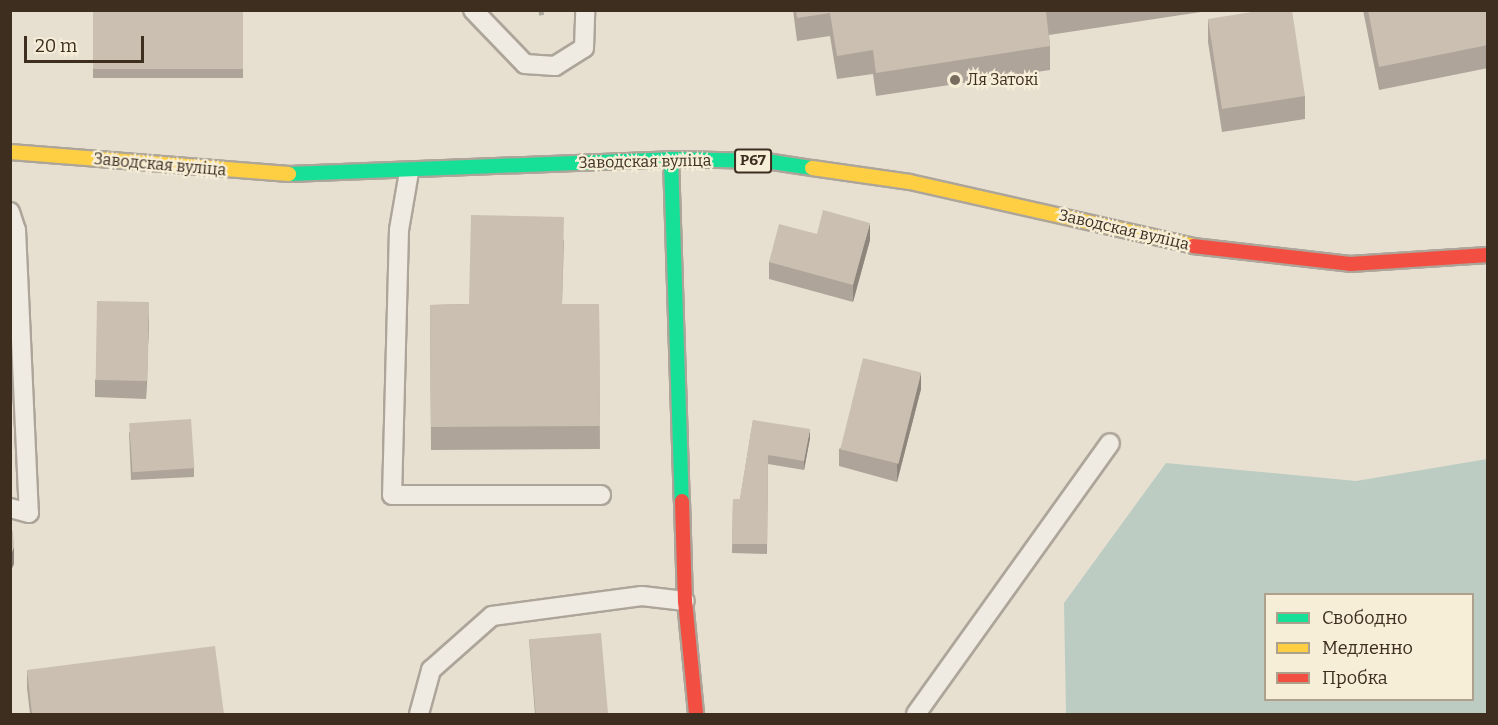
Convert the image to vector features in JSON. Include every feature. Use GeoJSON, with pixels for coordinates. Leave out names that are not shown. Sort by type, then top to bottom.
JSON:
{"type":"FeatureCollection","features":[{"type":"Feature","properties":{"kind":"main road","name":"Заводская вуліца"},"geometry":{"type":"LineString","coordinates":[[10,152],[302,176],[671,159],[766,161],[910,182],[1203,247],[1350,264],[1488,255]]}},
{"type":"Feature","properties":{"kind":"main road"},"geometry":{"type":"LineString","coordinates":[[671,159],[685,601],[696,714]]}},
{"type":"Feature","properties":{"kind":"lane"},"geometry":{"type":"LineString","coordinates":[[473,10],[525,63],[555,66],[584,48],[585,10]]}},
{"type":"Feature","properties":{"kind":"lane"},"geometry":{"type":"LineString","coordinates":[[409,172],[399,230],[392,495],[601,495]]}},
{"type":"Feature","properties":{"kind":"lane"},"geometry":{"type":"LineString","coordinates":[[10,212],[16,230],[29,513],[10,508]]}},
{"type":"Feature","properties":{"kind":"lane"},"geometry":{"type":"LineString","coordinates":[[916,714],[1110,443]]}},
{"type":"Feature","properties":{"kind":"lane"},"geometry":{"type":"LineString","coordinates":[[419,714],[431,670],[492,616],[642,596],[685,601]]}},
{"type":"Feature","properties":{"kind":"shaded area"},"geometry":{"type":"Polygon","coordinates":[[[1487,459],[1487,714],[1066,714],[1064,603],[1166,463],[1356,481],[1487,459]]]}},
{"type":"Feature","properties":{"kind":"building"},"geometry":{"type":"Polygon","coordinates":[[[93,10],[243,10],[243,69],[93,69],[93,10]]]}},
{"type":"Feature","properties":{"kind":"building"},"geometry":{"type":"Polygon","coordinates":[[[796,10],[1058,10],[1046,12],[1050,46],[876,73],[873,50],[837,56],[830,13],[797,18],[796,10]]]}},
{"type":"Feature","properties":{"kind":"building"},"geometry":{"type":"Polygon","coordinates":[[[1264,10],[1292,10],[1305,96],[1222,109],[1208,19],[1264,10]]]}},
{"type":"Feature","properties":{"kind":"building"},"geometry":{"type":"Polygon","coordinates":[[[1368,10],[1488,10],[1488,45],[1379,67],[1368,10]]]}},
{"type":"Feature","properties":{"kind":"building"},"geometry":{"type":"Polygon","coordinates":[[[823,210],[870,223],[853,285],[769,262],[779,224],[817,234],[823,210]]]}},
{"type":"Feature","properties":{"kind":"building"},"geometry":{"type":"Polygon","coordinates":[[[471,215],[564,217],[562,304],[599,304],[600,426],[431,427],[430,305],[469,304],[471,215]]]}},
{"type":"Feature","properties":{"kind":"building"},"geometry":{"type":"Polygon","coordinates":[[[97,301],[149,302],[148,381],[96,380],[97,301]]]}},
{"type":"Feature","properties":{"kind":"building"},"geometry":{"type":"Polygon","coordinates":[[[863,358],[921,373],[898,464],[840,449],[863,358]]]}},
{"type":"Feature","properties":{"kind":"building"},"geometry":{"type":"Polygon","coordinates":[[[191,419],[194,468],[133,472],[129,423],[191,419]]]}},
{"type":"Feature","properties":{"kind":"building"},"geometry":{"type":"Polygon","coordinates":[[[753,420],[810,429],[804,461],[768,455],[767,544],[732,544],[733,499],[740,499],[753,420]]]}},
{"type":"Feature","properties":{"kind":"building"},"geometry":{"type":"Polygon","coordinates":[[[10,525],[14,547],[10,556],[10,525]]]}},
{"type":"Feature","properties":{"kind":"building"},"geometry":{"type":"Polygon","coordinates":[[[601,633],[608,714],[536,714],[529,639],[601,633]]]}},
{"type":"Feature","properties":{"kind":"building"},"geometry":{"type":"Polygon","coordinates":[[[215,646],[224,714],[32,714],[27,670],[215,646]]]}},
{"type":"Feature","properties":{"kind":"railway"},"geometry":{"type":"LineString","coordinates":[[541,10],[542,15]]}},
{"type":"Feature","properties":{"kind":"traffic: fast"},"geometry":{"type":"LineString","coordinates":[[671,159],[682,501]]}},
{"type":"Feature","properties":{"kind":"traffic: fast"},"geometry":{"type":"LineString","coordinates":[[289,174],[671,159],[766,161],[812,168]]}},
{"type":"Feature","properties":{"kind":"traffic: slow"},"geometry":{"type":"LineString","coordinates":[[10,152],[289,174]]}},
{"type":"Feature","properties":{"kind":"traffic: slow"},"geometry":{"type":"LineString","coordinates":[[812,168],[910,182],[1193,246]]}},
{"type":"Feature","properties":{"kind":"traffic: jam"},"geometry":{"type":"LineString","coordinates":[[1193,246],[1350,264],[1488,255]]}},
{"type":"Feature","properties":{"kind":"traffic: jam"},"geometry":{"type":"LineString","coordinates":[[682,501],[685,601],[696,714]]}},
{"type":"Feature","properties":{"kind":"place","name":"Ля Затокі"},"geometry":{"type":"Point","coordinates":[955,80]}}]}
